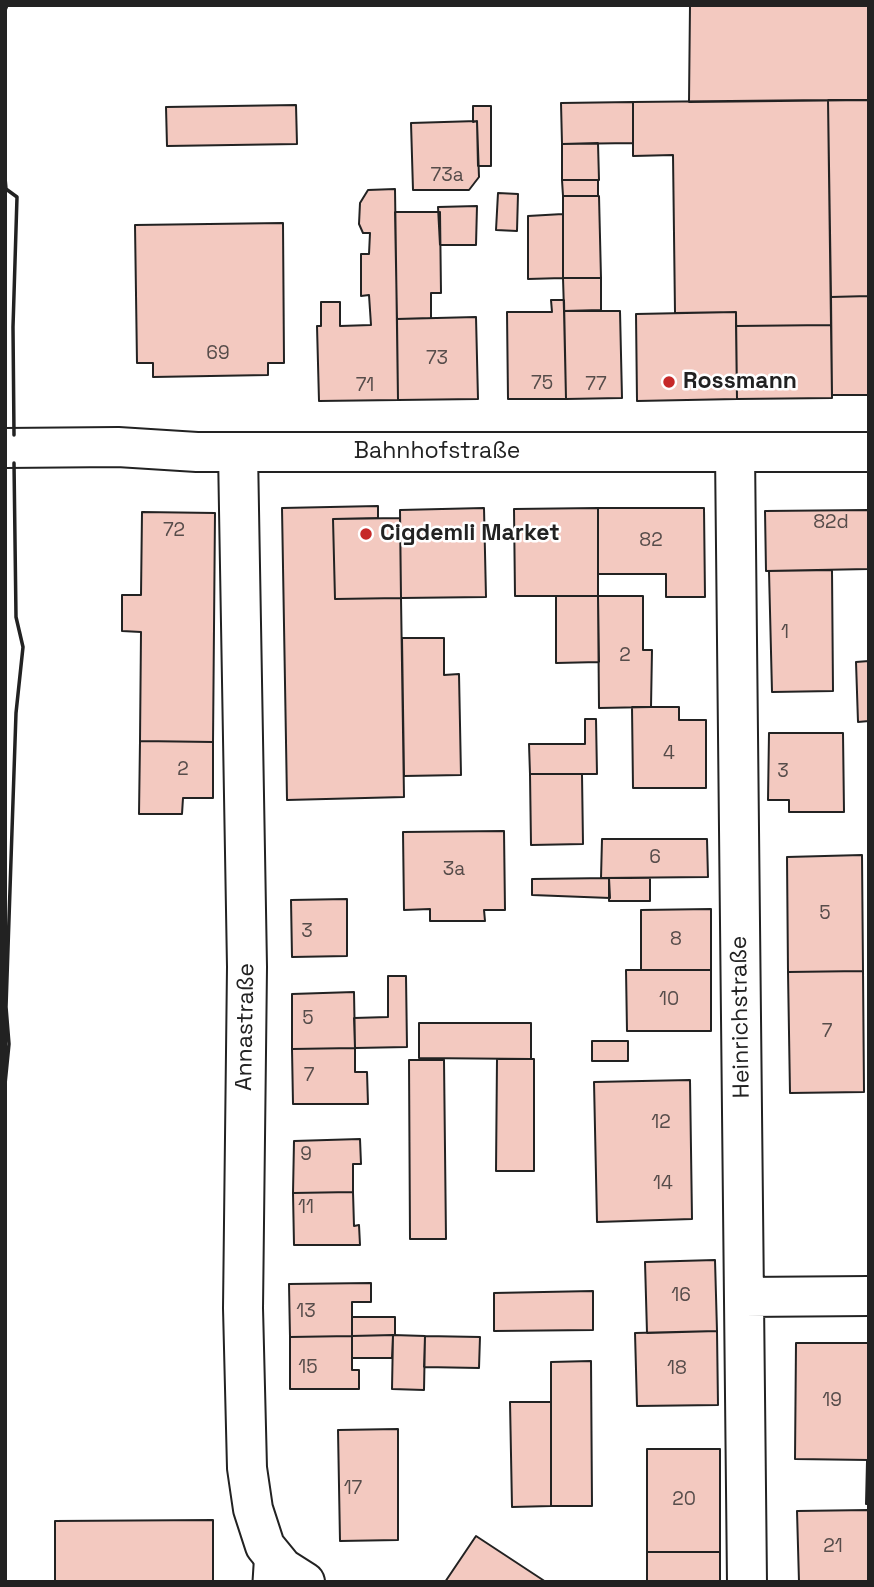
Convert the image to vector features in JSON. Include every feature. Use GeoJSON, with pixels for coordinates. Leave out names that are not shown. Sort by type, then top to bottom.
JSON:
{"type":"FeatureCollection","features":[{"type":"Feature","properties":{"kind":"street","name":"Bahnhofstraße"},"geometry":{"type":"LineString","coordinates":[[5,447],[238,452],[869,452]]}},
{"type":"Feature","properties":{"kind":"street","name":"Annastraße"},"geometry":{"type":"LineString","coordinates":[[238,452],[247,967],[243,1308],[247,1468],[264,1564],[283,1569],[305,1582]]}},
{"type":"Feature","properties":{"kind":"street","name":"Heinrichstraße"},"geometry":{"type":"LineString","coordinates":[[735,452],[747,1582]]}},
{"type":"Feature","properties":{"kind":"street"},"geometry":{"type":"LineString","coordinates":[[744,1297],[869,1296]]}},
{"type":"Feature","properties":{"kind":"building"},"geometry":{"type":"Polygon","coordinates":[[[690,5],[869,5],[869,100],[689,102],[690,5]]]}},
{"type":"Feature","properties":{"kind":"building"},"geometry":{"type":"Polygon","coordinates":[[[828,100],[869,100],[869,296],[831,297],[828,100]]]}},
{"type":"Feature","properties":{"kind":"building"},"geometry":{"type":"Polygon","coordinates":[[[828,100],[831,325],[736,326],[736,312],[675,313],[673,155],[633,156],[633,102],[828,100]]]}},
{"type":"Feature","properties":{"kind":"building"},"geometry":{"type":"Polygon","coordinates":[[[633,102],[633,143],[562,144],[561,103],[633,102]]]}},
{"type":"Feature","properties":{"kind":"building"},"geometry":{"type":"Polygon","coordinates":[[[296,105],[297,144],[167,146],[166,107],[296,105]]]}},
{"type":"Feature","properties":{"kind":"building"},"geometry":{"type":"Polygon","coordinates":[[[473,106],[491,106],[491,166],[478,166],[477,121],[473,122],[473,106]]]}},
{"type":"Feature","properties":{"kind":"building"},"geometry":{"type":"Polygon","coordinates":[[[477,121],[479,177],[469,190],[413,190],[411,123],[477,121]]]}},
{"type":"Feature","properties":{"kind":"building"},"geometry":{"type":"Polygon","coordinates":[[[598,143],[599,180],[562,180],[562,144],[598,143]]]}},
{"type":"Feature","properties":{"kind":"building"},"geometry":{"type":"Polygon","coordinates":[[[562,180],[598,180],[598,196],[563,196],[562,180]]]}},
{"type":"Feature","properties":{"kind":"building"},"geometry":{"type":"Polygon","coordinates":[[[395,189],[398,400],[319,401],[317,326],[321,326],[321,302],[340,302],[340,326],[371,325],[369,295],[361,296],[361,254],[369,254],[370,233],[363,233],[359,224],[360,203],[368,190],[395,189]]]}},
{"type":"Feature","properties":{"kind":"building"},"geometry":{"type":"Polygon","coordinates":[[[498,193],[518,194],[517,231],[496,230],[498,193]]]}},
{"type":"Feature","properties":{"kind":"building"},"geometry":{"type":"Polygon","coordinates":[[[563,196],[599,196],[601,278],[563,278],[563,196]]]}},
{"type":"Feature","properties":{"kind":"building"},"geometry":{"type":"Polygon","coordinates":[[[477,206],[476,245],[440,245],[438,207],[477,206]]]}},
{"type":"Feature","properties":{"kind":"building"},"geometry":{"type":"Polygon","coordinates":[[[395,212],[440,212],[441,293],[431,293],[431,318],[397,319],[395,212]]]}},
{"type":"Feature","properties":{"kind":"building"},"geometry":{"type":"Polygon","coordinates":[[[563,214],[563,278],[528,279],[528,216],[563,214]]]}},
{"type":"Feature","properties":{"kind":"building"},"geometry":{"type":"Polygon","coordinates":[[[283,223],[284,363],[268,363],[268,375],[153,377],[153,363],[137,363],[135,225],[283,223]]]}},
{"type":"Feature","properties":{"kind":"building"},"geometry":{"type":"Polygon","coordinates":[[[563,278],[601,278],[601,310],[564,311],[563,278]]]}},
{"type":"Feature","properties":{"kind":"building"},"geometry":{"type":"Polygon","coordinates":[[[869,296],[869,395],[832,395],[831,297],[869,296]]]}},
{"type":"Feature","properties":{"kind":"building"},"geometry":{"type":"Polygon","coordinates":[[[551,300],[564,300],[566,399],[508,399],[507,312],[552,312],[551,300]]]}},
{"type":"Feature","properties":{"kind":"building"},"geometry":{"type":"Polygon","coordinates":[[[564,311],[620,311],[622,398],[566,399],[564,311]]]}},
{"type":"Feature","properties":{"kind":"building"},"geometry":{"type":"Polygon","coordinates":[[[736,312],[737,399],[637,401],[636,314],[736,312]]]}},
{"type":"Feature","properties":{"kind":"building"},"geometry":{"type":"Polygon","coordinates":[[[476,317],[478,399],[398,400],[397,319],[476,317]]]}},
{"type":"Feature","properties":{"kind":"building"},"geometry":{"type":"Polygon","coordinates":[[[831,325],[832,398],[737,399],[736,326],[831,325]]]}},
{"type":"Feature","properties":{"kind":"building"},"geometry":{"type":"Polygon","coordinates":[[[378,506],[378,518],[333,519],[335,599],[401,598],[404,797],[287,800],[282,508],[378,506]]]}},
{"type":"Feature","properties":{"kind":"building"},"geometry":{"type":"Polygon","coordinates":[[[484,508],[486,597],[401,598],[400,510],[484,508]]]}},
{"type":"Feature","properties":{"kind":"building"},"geometry":{"type":"Polygon","coordinates":[[[598,508],[704,508],[705,597],[666,597],[666,574],[598,574],[598,508]]]}},
{"type":"Feature","properties":{"kind":"building"},"geometry":{"type":"Polygon","coordinates":[[[598,508],[598,596],[515,596],[514,509],[598,508]]]}},
{"type":"Feature","properties":{"kind":"building"},"geometry":{"type":"Polygon","coordinates":[[[869,510],[869,569],[766,571],[765,511],[869,510]]]}},
{"type":"Feature","properties":{"kind":"building"},"geometry":{"type":"Polygon","coordinates":[[[142,512],[215,513],[213,742],[140,741],[141,632],[122,631],[122,595],[141,595],[142,512]]]}},
{"type":"Feature","properties":{"kind":"building"},"geometry":{"type":"Polygon","coordinates":[[[400,518],[401,598],[335,599],[333,519],[400,518]]]}},
{"type":"Feature","properties":{"kind":"building"},"geometry":{"type":"Polygon","coordinates":[[[832,570],[833,691],[772,692],[769,571],[832,570]]]}},
{"type":"Feature","properties":{"kind":"building"},"geometry":{"type":"Polygon","coordinates":[[[556,596],[598,596],[599,662],[556,663],[556,596]]]}},
{"type":"Feature","properties":{"kind":"building"},"geometry":{"type":"Polygon","coordinates":[[[598,596],[643,596],[643,650],[652,650],[651,707],[599,708],[598,596]]]}},
{"type":"Feature","properties":{"kind":"building"},"geometry":{"type":"Polygon","coordinates":[[[402,638],[444,638],[444,675],[459,674],[461,775],[404,776],[402,638]]]}},
{"type":"Feature","properties":{"kind":"building"},"geometry":{"type":"Polygon","coordinates":[[[869,661],[869,721],[858,722],[856,662],[869,661]]]}},
{"type":"Feature","properties":{"kind":"building"},"geometry":{"type":"Polygon","coordinates":[[[632,707],[679,707],[679,720],[706,720],[706,788],[633,788],[632,707]]]}},
{"type":"Feature","properties":{"kind":"building"},"geometry":{"type":"Polygon","coordinates":[[[585,719],[596,719],[597,774],[530,774],[529,744],[585,744],[585,719]]]}},
{"type":"Feature","properties":{"kind":"building"},"geometry":{"type":"Polygon","coordinates":[[[769,733],[843,733],[844,812],[789,812],[789,800],[768,800],[769,733]]]}},
{"type":"Feature","properties":{"kind":"building"},"geometry":{"type":"Polygon","coordinates":[[[140,741],[213,742],[213,798],[183,798],[182,814],[139,814],[140,741]]]}},
{"type":"Feature","properties":{"kind":"building"},"geometry":{"type":"Polygon","coordinates":[[[530,774],[582,774],[583,844],[531,845],[530,774]]]}},
{"type":"Feature","properties":{"kind":"building"},"geometry":{"type":"Polygon","coordinates":[[[504,831],[505,910],[484,910],[485,921],[430,921],[430,909],[404,910],[403,832],[504,831]]]}},
{"type":"Feature","properties":{"kind":"building"},"geometry":{"type":"Polygon","coordinates":[[[602,839],[707,839],[708,877],[601,878],[602,839]]]}},
{"type":"Feature","properties":{"kind":"building"},"geometry":{"type":"Polygon","coordinates":[[[862,855],[863,971],[788,972],[787,857],[862,855]]]}},
{"type":"Feature","properties":{"kind":"building"},"geometry":{"type":"Polygon","coordinates":[[[609,878],[650,878],[650,901],[609,901],[609,878]]]}},
{"type":"Feature","properties":{"kind":"building"},"geometry":{"type":"Polygon","coordinates":[[[609,878],[610,898],[532,895],[532,879],[609,878]]]}},
{"type":"Feature","properties":{"kind":"building"},"geometry":{"type":"Polygon","coordinates":[[[347,899],[347,956],[292,957],[291,900],[347,899]]]}},
{"type":"Feature","properties":{"kind":"building"},"geometry":{"type":"Polygon","coordinates":[[[711,909],[711,970],[641,970],[641,910],[711,909]]]}},
{"type":"Feature","properties":{"kind":"building"},"geometry":{"type":"Polygon","coordinates":[[[626,970],[711,970],[711,1031],[627,1031],[626,970]]]}},
{"type":"Feature","properties":{"kind":"building"},"geometry":{"type":"Polygon","coordinates":[[[863,971],[864,1092],[790,1093],[788,972],[863,971]]]}},
{"type":"Feature","properties":{"kind":"building"},"geometry":{"type":"Polygon","coordinates":[[[388,976],[406,976],[407,1047],[355,1048],[354,1018],[388,1017],[388,976]]]}},
{"type":"Feature","properties":{"kind":"building"},"geometry":{"type":"Polygon","coordinates":[[[354,992],[355,1048],[292,1049],[292,994],[354,992]]]}},
{"type":"Feature","properties":{"kind":"building"},"geometry":{"type":"Polygon","coordinates":[[[419,1023],[531,1023],[531,1059],[419,1058],[419,1023]]]}},
{"type":"Feature","properties":{"kind":"building"},"geometry":{"type":"Polygon","coordinates":[[[592,1041],[628,1041],[628,1061],[592,1061],[592,1041]]]}},
{"type":"Feature","properties":{"kind":"building"},"geometry":{"type":"Polygon","coordinates":[[[355,1048],[355,1072],[367,1072],[368,1104],[293,1104],[292,1049],[355,1048]]]}},
{"type":"Feature","properties":{"kind":"building"},"geometry":{"type":"Polygon","coordinates":[[[497,1059],[534,1059],[534,1171],[496,1171],[497,1059]]]}},
{"type":"Feature","properties":{"kind":"building"},"geometry":{"type":"Polygon","coordinates":[[[409,1060],[444,1060],[446,1239],[410,1239],[409,1060]]]}},
{"type":"Feature","properties":{"kind":"building"},"geometry":{"type":"Polygon","coordinates":[[[690,1080],[692,1219],[597,1222],[594,1082],[690,1080]]]}},
{"type":"Feature","properties":{"kind":"building"},"geometry":{"type":"Polygon","coordinates":[[[360,1139],[361,1164],[353,1164],[353,1192],[293,1193],[294,1141],[360,1139]]]}},
{"type":"Feature","properties":{"kind":"building"},"geometry":{"type":"Polygon","coordinates":[[[353,1192],[354,1226],[359,1225],[360,1245],[294,1245],[293,1193],[353,1192]]]}},
{"type":"Feature","properties":{"kind":"building"},"geometry":{"type":"Polygon","coordinates":[[[715,1260],[717,1331],[647,1333],[645,1262],[715,1260]]]}},
{"type":"Feature","properties":{"kind":"building"},"geometry":{"type":"Polygon","coordinates":[[[371,1283],[371,1302],[352,1302],[352,1336],[290,1337],[289,1284],[371,1283]]]}},
{"type":"Feature","properties":{"kind":"building"},"geometry":{"type":"Polygon","coordinates":[[[593,1291],[593,1330],[494,1331],[494,1293],[593,1291]]]}},
{"type":"Feature","properties":{"kind":"building"},"geometry":{"type":"Polygon","coordinates":[[[352,1317],[395,1317],[395,1335],[352,1336],[352,1317]]]}},
{"type":"Feature","properties":{"kind":"building"},"geometry":{"type":"Polygon","coordinates":[[[717,1331],[718,1405],[637,1406],[635,1333],[717,1331]]]}},
{"type":"Feature","properties":{"kind":"building"},"geometry":{"type":"Polygon","coordinates":[[[393,1335],[425,1336],[424,1390],[392,1389],[393,1335]]]}},
{"type":"Feature","properties":{"kind":"building"},"geometry":{"type":"Polygon","coordinates":[[[393,1335],[392,1358],[352,1358],[352,1336],[393,1335]]]}},
{"type":"Feature","properties":{"kind":"building"},"geometry":{"type":"Polygon","coordinates":[[[352,1336],[352,1370],[359,1370],[359,1389],[290,1389],[290,1337],[352,1336]]]}},
{"type":"Feature","properties":{"kind":"building"},"geometry":{"type":"Polygon","coordinates":[[[425,1336],[480,1337],[479,1368],[424,1367],[425,1336]]]}},
{"type":"Feature","properties":{"kind":"building"},"geometry":{"type":"Polygon","coordinates":[[[796,1343],[869,1343],[869,1460],[795,1459],[796,1343]]]}},
{"type":"Feature","properties":{"kind":"building"},"geometry":{"type":"Polygon","coordinates":[[[591,1361],[592,1506],[551,1506],[551,1362],[591,1361]]]}},
{"type":"Feature","properties":{"kind":"building"},"geometry":{"type":"Polygon","coordinates":[[[510,1402],[551,1402],[551,1506],[512,1507],[510,1402]]]}},
{"type":"Feature","properties":{"kind":"building"},"geometry":{"type":"Polygon","coordinates":[[[398,1429],[398,1540],[340,1541],[338,1430],[398,1429]]]}},
{"type":"Feature","properties":{"kind":"building"},"geometry":{"type":"Polygon","coordinates":[[[647,1449],[720,1449],[720,1552],[647,1552],[647,1449]]]}},
{"type":"Feature","properties":{"kind":"building"},"geometry":{"type":"Polygon","coordinates":[[[869,1461],[869,1504],[866,1504],[869,1461]]]}},
{"type":"Feature","properties":{"kind":"building"},"geometry":{"type":"Polygon","coordinates":[[[869,1510],[869,1582],[799,1582],[797,1511],[869,1510]]]}},
{"type":"Feature","properties":{"kind":"building"},"geometry":{"type":"Polygon","coordinates":[[[213,1520],[213,1582],[55,1582],[55,1521],[213,1520]]]}},
{"type":"Feature","properties":{"kind":"building"},"geometry":{"type":"Polygon","coordinates":[[[476,1536],[546,1582],[445,1582],[476,1536]]]}},
{"type":"Feature","properties":{"kind":"building"},"geometry":{"type":"Polygon","coordinates":[[[647,1552],[720,1552],[720,1582],[647,1582],[647,1552]]]}},
{"type":"Feature","properties":{"kind":"wall"},"geometry":{"type":"LineString","coordinates":[[5,10],[7,5]]}},
{"type":"Feature","properties":{"kind":"wall"},"geometry":{"type":"LineString","coordinates":[[5,178],[6,189],[17,197],[13,327],[14,435]]}},
{"type":"Feature","properties":{"kind":"wall"},"geometry":{"type":"LineString","coordinates":[[5,1084],[9,1044],[6,1007],[16,713],[23,647],[16,617],[14,463]]}},
{"type":"Feature","properties":{"kind":"place","name":"Rossmann"},"geometry":{"type":"Point","coordinates":[669,382]}},
{"type":"Feature","properties":{"kind":"place","name":"Cigdemli Market"},"geometry":{"type":"Point","coordinates":[366,534]}}]}
